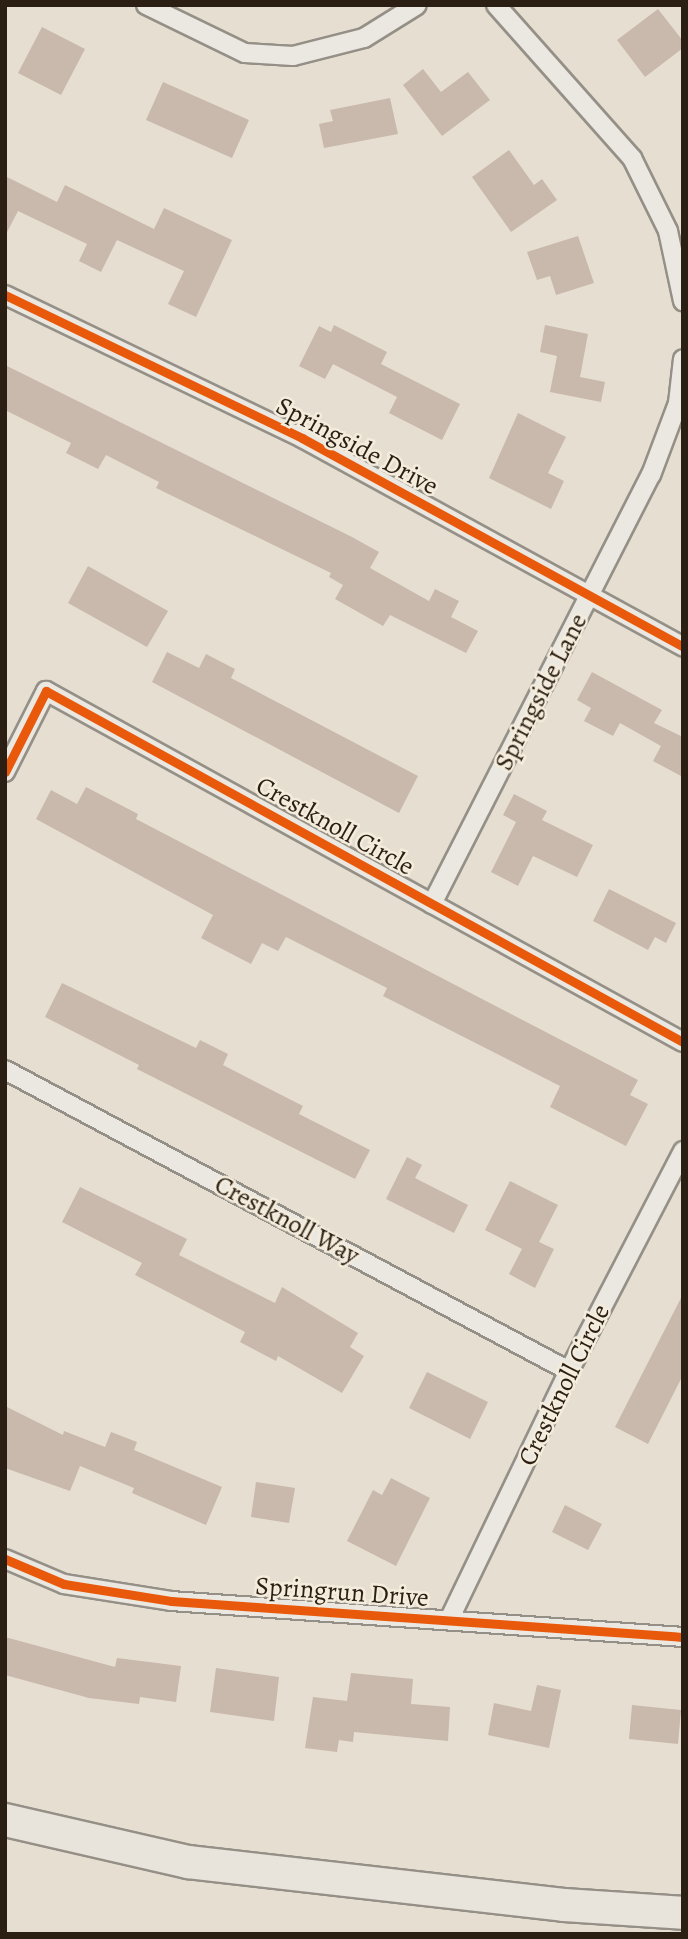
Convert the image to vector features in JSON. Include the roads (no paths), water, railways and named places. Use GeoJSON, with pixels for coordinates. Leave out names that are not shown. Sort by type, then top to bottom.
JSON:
{"type":"FeatureCollection","features":[{"type":"Feature","properties":{"kind":"highway"},"geometry":{"type":"LineString","coordinates":[[5,1820],[188,1862],[564,1905],[683,1913]]}},
{"type":"Feature","properties":{"kind":"street"},"geometry":{"type":"LineString","coordinates":[[146,5],[245,53],[293,56],[364,38],[417,5]]}},
{"type":"Feature","properties":{"kind":"street"},"geometry":{"type":"LineString","coordinates":[[496,5],[582,96],[632,158],[668,231],[683,301]]}},
{"type":"Feature","properties":{"kind":"street","name":"Springside Drive"},"geometry":{"type":"LineString","coordinates":[[5,295],[302,438],[683,646]]}},
{"type":"Feature","properties":{"kind":"street","name":"Springside Lane"},"geometry":{"type":"LineString","coordinates":[[432,904],[651,475],[678,403],[683,359]]}},
{"type":"Feature","properties":{"kind":"street","name":"Crestknoll Circle"},"geometry":{"type":"LineString","coordinates":[[5,772],[46,691],[683,1042]]}},
{"type":"Feature","properties":{"kind":"street","name":"Crestknoll Way"},"geometry":{"type":"LineString","coordinates":[[5,1070],[569,1371]]}},
{"type":"Feature","properties":{"kind":"street","name":"Crestknoll Circle"},"geometry":{"type":"LineString","coordinates":[[449,1620],[569,1371],[683,1151]]}},
{"type":"Feature","properties":{"kind":"street","name":"Springrun Drive"},"geometry":{"type":"LineString","coordinates":[[5,1559],[64,1584],[171,1601],[683,1637]]}}]}
